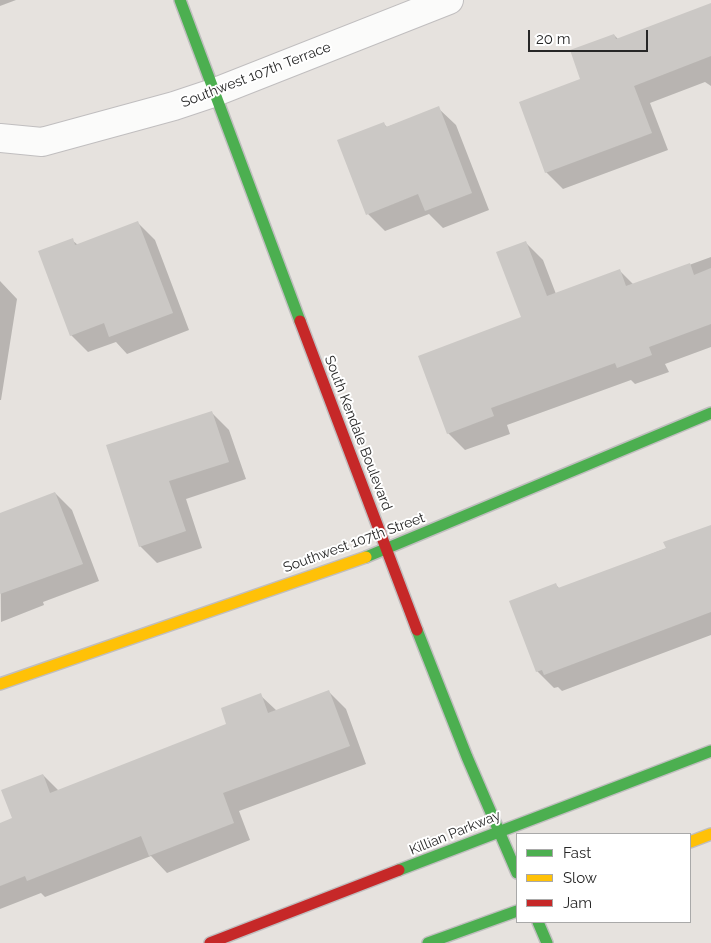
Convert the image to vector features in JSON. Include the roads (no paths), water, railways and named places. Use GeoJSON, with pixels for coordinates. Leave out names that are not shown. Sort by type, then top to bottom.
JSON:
{"type":"FeatureCollection","features":[{"type":"Feature","properties":{"kind":"street","name":"South Kendale Boulevard"},"geometry":{"type":"LineString","coordinates":[[180,0],[213,93],[386,550],[467,757],[516,871]]}},
{"type":"Feature","properties":{"kind":"street","name":"Southwest 107th Terrace"},"geometry":{"type":"LineString","coordinates":[[0,138],[42,142],[213,93],[449,0]]}},
{"type":"Feature","properties":{"kind":"street","name":"Southwest 107th Street"},"geometry":{"type":"LineString","coordinates":[[0,684],[386,550],[711,413]]}},
{"type":"Feature","properties":{"kind":"street","name":"Killian Parkway"},"geometry":{"type":"LineString","coordinates":[[210,943],[394,874],[498,831],[711,751]]}},
{"type":"Feature","properties":{"kind":"street"},"geometry":{"type":"LineString","coordinates":[[691,842],[711,834]]}},
{"type":"Feature","properties":{"kind":"street"},"geometry":{"type":"LineString","coordinates":[[428,943],[516,911]]}},
{"type":"Feature","properties":{"kind":"street"},"geometry":{"type":"LineString","coordinates":[[538,923],[547,943]]}}]}
